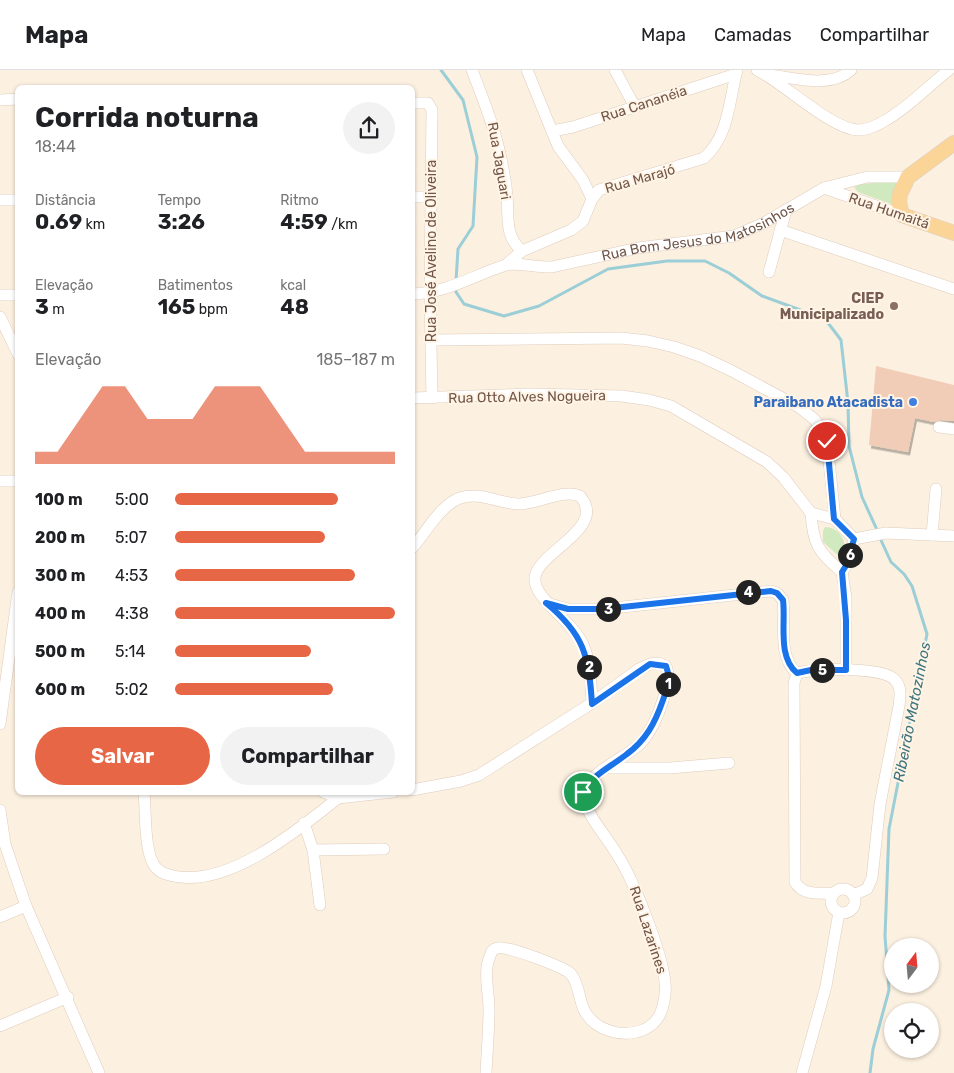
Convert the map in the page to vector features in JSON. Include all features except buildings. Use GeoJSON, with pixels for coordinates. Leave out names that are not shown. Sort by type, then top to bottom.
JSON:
{"type":"FeatureCollection","features":[{"type":"Feature","properties":{"kind":"main road"},"geometry":{"type":"LineString","coordinates":[[902,216],[898,202],[908,177],[954,143]]}},
{"type":"Feature","properties":{"kind":"main road","name":"Rua Humaitá"},"geometry":{"type":"LineString","coordinates":[[902,216],[954,233]]}},
{"type":"Feature","properties":{"kind":"street","name":"Rua Jaguari"},"geometry":{"type":"LineString","coordinates":[[472,70],[496,132],[507,196],[508,231],[514,244],[522,251]]}},
{"type":"Feature","properties":{"kind":"street"},"geometry":{"type":"LineString","coordinates":[[527,70],[562,153],[582,180],[592,199]]}},
{"type":"Feature","properties":{"kind":"street"},"geometry":{"type":"LineString","coordinates":[[614,70],[635,107]]}},
{"type":"Feature","properties":{"kind":"street"},"geometry":{"type":"LineString","coordinates":[[762,72],[832,81],[843,77],[851,70]]}},
{"type":"Feature","properties":{"kind":"street"},"geometry":{"type":"LineString","coordinates":[[762,72],[830,120],[844,127],[857,130],[870,128],[886,120],[949,70]]}},
{"type":"Feature","properties":{"kind":"street","name":"Rua Marajó"},"geometry":{"type":"LineString","coordinates":[[508,264],[522,251],[571,230],[583,221],[592,199],[599,190],[685,166],[704,158],[715,149],[722,136],[737,72]]}},
{"type":"Feature","properties":{"kind":"street","name":"Rua Cananéia"},"geometry":{"type":"LineString","coordinates":[[552,131],[573,127],[737,72]]}},
{"type":"Feature","properties":{"kind":"street"},"geometry":{"type":"LineString","coordinates":[[0,100],[15,99]]}},
{"type":"Feature","properties":{"kind":"street","name":"Rua José Avelino de Oliveira"},"geometry":{"type":"LineString","coordinates":[[415,102],[430,105],[432,398]]}},
{"type":"Feature","properties":{"kind":"street","name":"Rua Bom Jesus do Matosinhos"},"geometry":{"type":"LineString","coordinates":[[415,294],[430,293],[451,287],[508,264],[538,268],[552,267],[638,248],[734,236],[750,230],[824,188],[867,177],[908,177]]}},
{"type":"Feature","properties":{"kind":"street","name":"Rua Humaitá"},"geometry":{"type":"LineString","coordinates":[[824,188],[902,216]]}},
{"type":"Feature","properties":{"kind":"street"},"geometry":{"type":"LineString","coordinates":[[415,197],[432,197]]}},
{"type":"Feature","properties":{"kind":"street"},"geometry":{"type":"LineString","coordinates":[[0,200],[15,200]]}},
{"type":"Feature","properties":{"kind":"street"},"geometry":{"type":"LineString","coordinates":[[768,272],[786,210]]}},
{"type":"Feature","properties":{"kind":"street"},"geometry":{"type":"LineString","coordinates":[[780,230],[954,289]]}},
{"type":"Feature","properties":{"kind":"street"},"geometry":{"type":"LineString","coordinates":[[0,295],[15,295]]}},
{"type":"Feature","properties":{"kind":"street"},"geometry":{"type":"LineString","coordinates":[[0,317],[15,348]]}},
{"type":"Feature","properties":{"kind":"street"},"geometry":{"type":"LineString","coordinates":[[431,340],[621,338],[648,340],[700,356],[757,384],[814,419],[823,430],[827,441],[834,519]]}},
{"type":"Feature","properties":{"kind":"street","name":"Rua Otto Alves Nogueira"},"geometry":{"type":"LineString","coordinates":[[415,398],[530,394],[622,396],[671,406],[747,448],[767,462],[783,477],[811,513]]}},
{"type":"Feature","properties":{"kind":"street"},"geometry":{"type":"LineString","coordinates":[[939,427],[954,429]]}},
{"type":"Feature","properties":{"kind":"street"},"geometry":{"type":"LineString","coordinates":[[0,481],[15,481]]}},
{"type":"Feature","properties":{"kind":"street"},"geometry":{"type":"LineString","coordinates":[[932,535],[936,488]]}},
{"type":"Feature","properties":{"kind":"street"},"geometry":{"type":"LineString","coordinates":[[415,544],[442,513],[460,498],[484,497],[518,504],[570,494],[580,496],[586,507],[583,525],[576,534],[545,559],[535,577],[535,586],[546,603],[564,618],[584,647],[590,677],[592,704]]}},
{"type":"Feature","properties":{"kind":"street"},"geometry":{"type":"LineString","coordinates":[[842,572],[823,556],[815,541],[811,513],[834,519],[854,539]]}},
{"type":"Feature","properties":{"kind":"street"},"geometry":{"type":"LineString","coordinates":[[854,539],[886,533],[954,536]]}},
{"type":"Feature","properties":{"kind":"street"},"geometry":{"type":"LineString","coordinates":[[846,670],[846,606],[842,572],[847,564],[854,539]]}},
{"type":"Feature","properties":{"kind":"street"},"geometry":{"type":"LineString","coordinates":[[546,603],[568,609],[604,609],[771,591],[777,593],[783,600],[786,655],[791,669],[797,673],[811,670],[846,670],[889,675],[896,681],[899,687],[899,706],[877,822],[872,878],[867,889],[853,895]]}},
{"type":"Feature","properties":{"kind":"street"},"geometry":{"type":"LineString","coordinates":[[0,724],[1,697],[15,611]]}},
{"type":"Feature","properties":{"kind":"street","name":"Rua Lazarines"},"geometry":{"type":"LineString","coordinates":[[415,789],[461,781],[479,775],[592,704],[650,664],[666,666],[669,680],[656,719],[649,732],[626,756],[606,768],[587,786],[582,798],[631,877],[641,902],[666,989],[663,1010],[652,1026],[646,1029],[633,1034],[610,1032],[594,1023],[585,1010],[574,980],[565,970],[514,950],[498,948],[492,951],[488,958],[489,1007],[486,1073]]}},
{"type":"Feature","properties":{"kind":"street"},"geometry":{"type":"LineString","coordinates":[[797,673],[794,683],[795,882],[798,888],[806,892],[834,893],[844,890],[853,895],[855,902],[852,909],[846,912],[839,912],[832,904],[834,893]]}},
{"type":"Feature","properties":{"kind":"street"},"geometry":{"type":"LineString","coordinates":[[606,768],[670,768],[729,763]]}},
{"type":"Feature","properties":{"kind":"street"},"geometry":{"type":"LineString","coordinates":[[144,795],[150,858],[159,871],[178,877],[204,877],[246,860],[274,845],[338,798]]}},
{"type":"Feature","properties":{"kind":"street"},"geometry":{"type":"LineString","coordinates":[[330,795],[338,798],[366,795]]}},
{"type":"Feature","properties":{"kind":"street"},"geometry":{"type":"LineString","coordinates":[[0,816],[5,844],[26,906],[68,997],[99,1073]]}},
{"type":"Feature","properties":{"kind":"street"},"geometry":{"type":"LineString","coordinates":[[304,823],[313,850],[320,905]]}},
{"type":"Feature","properties":{"kind":"street"},"geometry":{"type":"LineString","coordinates":[[313,850],[384,849]]}},
{"type":"Feature","properties":{"kind":"street"},"geometry":{"type":"LineString","coordinates":[[0,917],[26,906]]}},
{"type":"Feature","properties":{"kind":"street"},"geometry":{"type":"LineString","coordinates":[[802,1073],[826,986],[839,912]]}},
{"type":"Feature","properties":{"kind":"street"},"geometry":{"type":"LineString","coordinates":[[0,1026],[68,997]]}},
{"type":"Feature","properties":{"kind":"green space"},"geometry":{"type":"Polygon","coordinates":[[[895,181],[900,184],[891,204],[858,192],[854,187],[861,184],[895,181]]]}},
{"type":"Feature","properties":{"kind":"green space"},"geometry":{"type":"Polygon","coordinates":[[[825,527],[834,529],[841,536],[845,544],[845,554],[840,557],[823,542],[825,527]]]}},
{"type":"Feature","properties":{"kind":"waterway","name":"Ribeirão Matozinhos"},"geometry":{"type":"LineString","coordinates":[[441,70],[463,100],[477,157],[473,226],[458,249],[456,281]]}},
{"type":"Feature","properties":{"kind":"waterway","name":"Ribeirão Matozinhos"},"geometry":{"type":"LineString","coordinates":[[456,287],[456,292],[464,304],[504,316],[539,306],[608,269],[667,261],[705,261],[729,273],[762,296],[825,319],[841,340],[848,403],[849,446],[862,497],[878,532]]}},
{"type":"Feature","properties":{"kind":"waterway","name":"Ribeirão Matozinhos"},"geometry":{"type":"LineString","coordinates":[[870,1073],[873,1049],[889,990],[885,936],[889,829],[927,634],[912,586],[904,574],[891,562],[880,538]]}},
{"type":"Feature","properties":{"kind":"place","name":"CIEP Municipalizado"},"geometry":{"type":"Point","coordinates":[894,306]}},
{"type":"Feature","properties":{"kind":"place","name":"Paraibano Atacadista"},"geometry":{"type":"Point","coordinates":[913,402]}},
{"type":"Feature","properties":{"kind":"route"},"geometry":{"type":"LineString","coordinates":[[583,792],[595,777],[626,756],[649,732],[663,699],[669,680],[668,672],[666,666],[658,663],[650,664],[620,682],[592,704],[588,660],[584,647],[576,632],[564,618],[546,603],[568,609],[604,609],[771,591],[777,593],[783,600],[786,655],[791,669],[797,673],[811,670],[846,670],[846,598],[842,572],[851,554],[854,539],[834,519],[827,441]]}}]}
